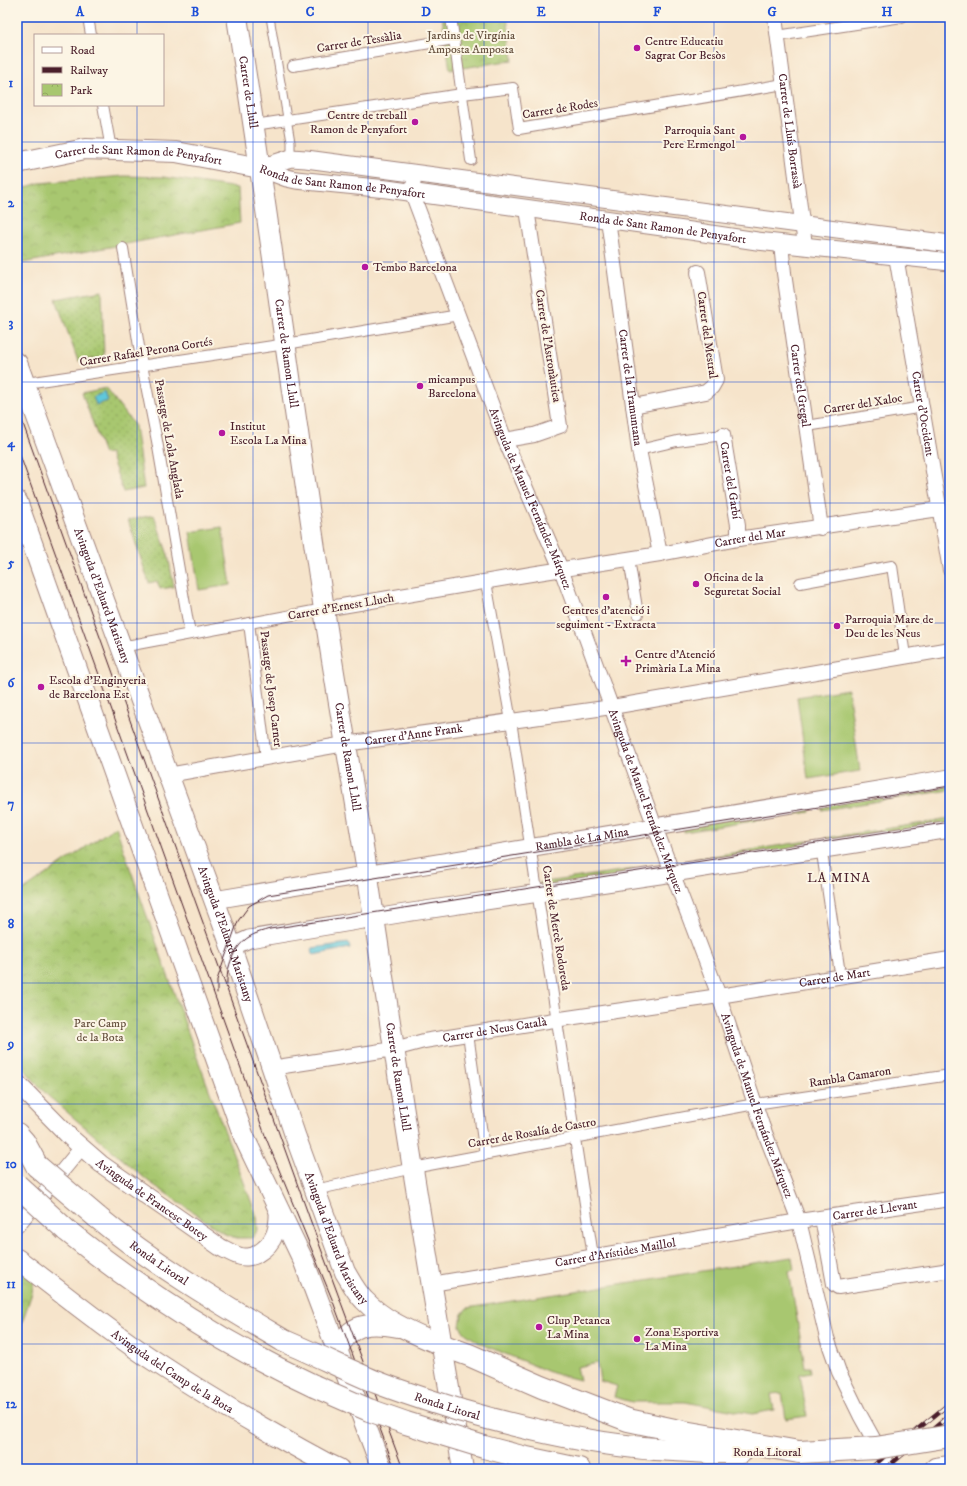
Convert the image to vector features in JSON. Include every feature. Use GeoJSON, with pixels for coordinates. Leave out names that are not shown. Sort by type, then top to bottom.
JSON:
{"type":"FeatureCollection","features":[{"type":"Feature","properties":{"kind":"highway"},"geometry":{"type":"LineString","coordinates":[[17,1134],[24,1142],[37,1166]]}},
{"type":"Feature","properties":{"kind":"highway","name":"Ronda Litoral"},"geometry":{"type":"LineString","coordinates":[[17,1146],[37,1166],[97,1217],[156,1262],[228,1308],[284,1341],[376,1382],[421,1398],[523,1427],[584,1440],[638,1447],[709,1452],[798,1452],[876,1448],[950,1436]]}},
{"type":"Feature","properties":{"kind":"highway"},"geometry":{"type":"LineString","coordinates":[[17,1185],[66,1230],[102,1259],[178,1313],[245,1352],[314,1386],[368,1410],[484,1447],[579,1469]]}},
{"type":"Feature","properties":{"kind":"highway"},"geometry":{"type":"LineString","coordinates":[[441,1345],[628,1420],[684,1432],[798,1452]]}},
{"type":"Feature","properties":{"kind":"highway"},"geometry":{"type":"LineString","coordinates":[[936,1469],[950,1467]]}},
{"type":"Feature","properties":{"kind":"main road","name":"Carrer de Llull"},"geometry":{"type":"LineString","coordinates":[[236,17],[260,168]]}},
{"type":"Feature","properties":{"kind":"main road","name":"Carrer de Sant Ramon de Penyafort"},"geometry":{"type":"LineString","coordinates":[[17,163],[85,149],[110,149],[176,152],[260,168]]}},
{"type":"Feature","properties":{"kind":"main road","name":"Carrer de Ramon Llull"},"geometry":{"type":"LineString","coordinates":[[260,168],[324,610],[441,1345]]}},
{"type":"Feature","properties":{"kind":"main road","name":"Avinguda d'Eduard Maristany"},"geometry":{"type":"LineString","coordinates":[[17,363],[231,947],[271,1068],[345,1272],[356,1290],[373,1308],[400,1327],[441,1345]]}},
{"type":"Feature","properties":{"kind":"main road"},"geometry":{"type":"LineString","coordinates":[[17,501],[242,1130],[304,1262],[336,1351],[382,1469]]}},
{"type":"Feature","properties":{"kind":"main road","name":"Avinguda del Camp de la Bota"},"geometry":{"type":"LineString","coordinates":[[17,1258],[100,1323],[158,1364],[236,1413],[331,1467]]}},
{"type":"Feature","properties":{"kind":"main road"},"geometry":{"type":"LineString","coordinates":[[336,1351],[345,1336],[363,1325],[383,1324],[400,1327]]}},
{"type":"Feature","properties":{"kind":"main road"},"geometry":{"type":"LineString","coordinates":[[441,1345],[463,1469]]}},
{"type":"Feature","properties":{"kind":"street"},"geometry":{"type":"LineString","coordinates":[[88,17],[91,34]]}},
{"type":"Feature","properties":{"kind":"street"},"geometry":{"type":"LineString","coordinates":[[451,17],[471,160]]}},
{"type":"Feature","properties":{"kind":"street","name":"Carrer de Lluís Borrassà"},"geometry":{"type":"LineString","coordinates":[[775,17],[805,246]]}},
{"type":"Feature","properties":{"kind":"street"},"geometry":{"type":"LineString","coordinates":[[778,36],[902,17]]}},
{"type":"Feature","properties":{"kind":"street","name":"Carrer de Tessàlia"},"geometry":{"type":"LineString","coordinates":[[293,66],[454,39]]}},
{"type":"Feature","properties":{"kind":"street","name":"Carrer de Rodes"},"geometry":{"type":"LineString","coordinates":[[254,125],[462,94],[513,88],[519,129],[784,84]]}},
{"type":"Feature","properties":{"kind":"street"},"geometry":{"type":"LineString","coordinates":[[103,106],[110,149]]}},
{"type":"Feature","properties":{"kind":"street","name":"Ronda de Sant Ramon de Penyafort"},"geometry":{"type":"LineString","coordinates":[[260,168],[291,158],[306,159],[950,244]]}},
{"type":"Feature","properties":{"kind":"street","name":"Ronda de Sant Ramon de Penyafort"},"geometry":{"type":"LineString","coordinates":[[260,168],[292,179],[386,189],[781,244],[950,262]]}},
{"type":"Feature","properties":{"kind":"street"},"geometry":{"type":"LineString","coordinates":[[412,193],[415,173]]}},
{"type":"Feature","properties":{"kind":"street","name":"Avinguda de Manuel Fernández Márquez"},"geometry":{"type":"LineString","coordinates":[[412,193],[505,440],[561,569],[655,827],[719,996],[755,1104],[799,1221],[827,1338],[839,1372],[860,1415],[890,1469]]}},
{"type":"Feature","properties":{"kind":"street","name":"Carrer de l'Astronàutica"},"geometry":{"type":"LineString","coordinates":[[505,440],[534,435],[560,426],[527,209]]}},
{"type":"Feature","properties":{"kind":"street","name":"Carrer de la Tramuntana"},"geometry":{"type":"LineString","coordinates":[[608,220],[639,450],[660,554]]}},
{"type":"Feature","properties":{"kind":"street","name":"Carrer del Gregal"},"geometry":{"type":"LineString","coordinates":[[781,244],[822,528]]}},
{"type":"Feature","properties":{"kind":"street","name":"Passatge de Lola Anglada"},"geometry":{"type":"LineString","coordinates":[[123,248],[142,365],[157,441],[190,634]]}},
{"type":"Feature","properties":{"kind":"street","name":"Carrer d'Occident"},"geometry":{"type":"LineString","coordinates":[[896,256],[923,407],[938,509],[950,570]]}},
{"type":"Feature","properties":{"kind":"street","name":"Carrer del Mestral"},"geometry":{"type":"LineString","coordinates":[[633,406],[706,392],[712,387],[716,380],[698,272]]}},
{"type":"Feature","properties":{"kind":"street","name":"Carrer Rafael Perona Cortés"},"geometry":{"type":"LineString","coordinates":[[33,382],[262,348],[458,315]]}},
{"type":"Feature","properties":{"kind":"street","name":"Carrer del Xaloc"},"geometry":{"type":"LineString","coordinates":[[807,426],[923,407]]}},
{"type":"Feature","properties":{"kind":"street","name":"Carrer del Garbí"},"geometry":{"type":"LineString","coordinates":[[639,450],[677,441],[723,435],[738,525],[738,539]]}},
{"type":"Feature","properties":{"kind":"street","name":"Carrer del Mar"},"geometry":{"type":"LineString","coordinates":[[561,569],[660,554],[738,539],[822,528],[938,509]]}},
{"type":"Feature","properties":{"kind":"street"},"geometry":{"type":"LineString","coordinates":[[629,559],[638,614]]}},
{"type":"Feature","properties":{"kind":"street"},"geometry":{"type":"LineString","coordinates":[[800,583],[892,566],[905,656]]}},
{"type":"Feature","properties":{"kind":"street","name":"Carrer d'Ernest Lluch"},"geometry":{"type":"LineString","coordinates":[[121,647],[249,623],[561,569]]}},
{"type":"Feature","properties":{"kind":"street","name":"Carrer de Mercè Rodoreda"},"geometry":{"type":"LineString","coordinates":[[486,582],[511,721],[531,848],[536,894],[557,1019],[593,1256]]}},
{"type":"Feature","properties":{"kind":"street","name":"Passatge de Josep Carner"},"geometry":{"type":"LineString","coordinates":[[249,623],[266,758]]}},
{"type":"Feature","properties":{"kind":"street"},"geometry":{"type":"LineString","coordinates":[[612,707],[950,649]]}},
{"type":"Feature","properties":{"kind":"street","name":"Carrer d'Anne Frank"},"geometry":{"type":"LineString","coordinates":[[168,775],[345,744],[612,707]]}},
{"type":"Feature","properties":{"kind":"street","name":"Rambla de La Mina"},"geometry":{"type":"LineString","coordinates":[[214,900],[950,778]]}},
{"type":"Feature","properties":{"kind":"street"},"geometry":{"type":"LineString","coordinates":[[231,947],[249,939],[673,874],[950,829]]}},
{"type":"Feature","properties":{"kind":"street"},"geometry":{"type":"LineString","coordinates":[[822,853],[839,967]]}},
{"type":"Feature","properties":{"kind":"street","name":"Carrer de Mart"},"geometry":{"type":"LineString","coordinates":[[719,996],[950,959]]}},
{"type":"Feature","properties":{"kind":"street","name":"Carrer de Neus Català"},"geometry":{"type":"LineString","coordinates":[[271,1068],[394,1049],[424,1041],[557,1019],[719,996]]}},
{"type":"Feature","properties":{"kind":"street"},"geometry":{"type":"LineString","coordinates":[[468,1034],[486,1155]]}},
{"type":"Feature","properties":{"kind":"street","name":"Rambla Camaron"},"geometry":{"type":"LineString","coordinates":[[755,1104],[950,1075]]}},
{"type":"Feature","properties":{"kind":"street","name":"Avinguda de Francesc Botey"},"geometry":{"type":"LineString","coordinates":[[17,1083],[101,1164],[192,1229],[220,1247],[241,1257],[254,1256],[265,1249],[272,1241],[278,1221],[278,1206]]}},
{"type":"Feature","properties":{"kind":"street","name":"Carrer de Rosalía de Castro"},"geometry":{"type":"LineString","coordinates":[[315,1190],[413,1168],[575,1139],[755,1104]]}},
{"type":"Feature","properties":{"kind":"street"},"geometry":{"type":"LineString","coordinates":[[17,1226],[82,1147]]}},
{"type":"Feature","properties":{"kind":"street","name":"Carrer de Llevant"},"geometry":{"type":"LineString","coordinates":[[799,1221],[950,1199]]}},
{"type":"Feature","properties":{"kind":"street"},"geometry":{"type":"LineString","coordinates":[[822,1218],[834,1284],[838,1287],[950,1270]]}},
{"type":"Feature","properties":{"kind":"street","name":"Carrer d'Arístides Maillol"},"geometry":{"type":"LineString","coordinates":[[432,1284],[799,1221]]}},
{"type":"Feature","properties":{"kind":"lane"},"geometry":{"type":"LineString","coordinates":[[270,17],[287,120],[291,158]]}},
{"type":"Feature","properties":{"kind":"green space","name":"Jardins de Virgínia Amposta Amposta"},"geometry":{"type":"Polygon","coordinates":[[[442,17],[507,17],[513,60],[450,70],[442,17]]]}},
{"type":"Feature","properties":{"kind":"green space"},"geometry":{"type":"Polygon","coordinates":[[[124,176],[163,177],[238,188],[240,223],[17,264],[17,190],[39,183],[124,176]]]}},
{"type":"Feature","properties":{"kind":"green space"},"geometry":{"type":"Polygon","coordinates":[[[102,291],[104,357],[78,361],[56,299],[102,291]]]}},
{"type":"Feature","properties":{"kind":"green space"},"geometry":{"type":"Polygon","coordinates":[[[106,388],[135,426],[144,488],[123,492],[110,453],[104,454],[82,393],[106,388]]]}},
{"type":"Feature","properties":{"kind":"green space"},"geometry":{"type":"Polygon","coordinates":[[[154,515],[168,555],[174,587],[160,589],[157,581],[149,583],[128,520],[154,515]]]}},
{"type":"Feature","properties":{"kind":"green space"},"geometry":{"type":"Polygon","coordinates":[[[222,527],[231,585],[199,590],[190,532],[222,527]]]}},
{"type":"Feature","properties":{"kind":"green space"},"geometry":{"type":"Polygon","coordinates":[[[848,689],[860,771],[808,779],[797,697],[848,689]]]}},
{"type":"Feature","properties":{"kind":"green space"},"geometry":{"type":"Polygon","coordinates":[[[950,783],[950,790],[822,810],[821,803],[950,783]]]}},
{"type":"Feature","properties":{"kind":"green space"},"geometry":{"type":"Polygon","coordinates":[[[809,805],[810,812],[684,832],[683,825],[809,805]]]}},
{"type":"Feature","properties":{"kind":"green space"},"geometry":{"type":"Polygon","coordinates":[[[950,819],[950,826],[828,845],[826,838],[950,819]]]}},
{"type":"Feature","properties":{"kind":"green space","name":"Parc Camp de la Bota"},"geometry":{"type":"Polygon","coordinates":[[[116,826],[195,1052],[257,1217],[258,1230],[252,1238],[236,1238],[225,1234],[148,1181],[47,1095],[17,1061],[17,895],[116,826]]]}},
{"type":"Feature","properties":{"kind":"green space"},"geometry":{"type":"Polygon","coordinates":[[[814,840],[815,847],[697,865],[694,859],[814,840]]]}},
{"type":"Feature","properties":{"kind":"green space"},"geometry":{"type":"Polygon","coordinates":[[[634,869],[637,875],[540,890],[539,883],[634,869]]]}},
{"type":"Feature","properties":{"kind":"green space","name":"Zona Esportiva La Mina"},"geometry":{"type":"Polygon","coordinates":[[[792,1257],[794,1270],[789,1271],[805,1367],[810,1367],[811,1372],[800,1374],[807,1416],[786,1419],[782,1393],[771,1394],[774,1410],[752,1414],[685,1402],[632,1402],[614,1397],[617,1386],[600,1381],[597,1363],[577,1367],[580,1380],[552,1373],[481,1344],[465,1333],[460,1326],[462,1314],[467,1308],[792,1257]]]}},
{"type":"Feature","properties":{"kind":"green space"},"geometry":{"type":"Polygon","coordinates":[[[17,1259],[35,1272],[32,1293],[17,1337],[17,1259]]]}},
{"type":"Feature","properties":{"kind":"water"},"geometry":{"type":"Polygon","coordinates":[[[105,392],[108,401],[96,405],[93,397],[105,392]]]}},
{"type":"Feature","properties":{"kind":"water"},"geometry":{"type":"Polygon","coordinates":[[[349,943],[350,948],[313,955],[312,948],[349,943]]]}},
{"type":"Feature","properties":{"kind":"tram line"},"geometry":{"type":"LineString","coordinates":[[17,407],[311,1222],[403,1469]]}},
{"type":"Feature","properties":{"kind":"tram line"},"geometry":{"type":"LineString","coordinates":[[17,447],[266,1138],[332,1299],[395,1469]]}},
{"type":"Feature","properties":{"kind":"tram line"},"geometry":{"type":"LineString","coordinates":[[217,993],[217,980],[238,921],[249,906],[268,895],[950,786]]}},
{"type":"Feature","properties":{"kind":"tram line"},"geometry":{"type":"LineString","coordinates":[[227,985],[228,972],[232,958],[239,946],[251,936],[270,929],[950,822]]}},
{"type":"Feature","properties":{"kind":"railway"},"geometry":{"type":"LineString","coordinates":[[870,1469],[950,1403]]}},
{"type":"Feature","properties":{"kind":"railway"},"geometry":{"type":"LineString","coordinates":[[885,1469],[950,1415]]}},
{"type":"Feature","properties":{"kind":"place","name":"Centre Educatiu Sagrat Cor Besòs"},"geometry":{"type":"Point","coordinates":[637,48]}},
{"type":"Feature","properties":{"kind":"place","name":"Centre de treball Ramon de Penyafort"},"geometry":{"type":"Point","coordinates":[415,122]}},
{"type":"Feature","properties":{"kind":"place","name":"Parroquia Sant Pere Ermengol"},"geometry":{"type":"Point","coordinates":[743,137]}},
{"type":"Feature","properties":{"kind":"place","name":"Tembo Barcelona"},"geometry":{"type":"Point","coordinates":[365,267]}},
{"type":"Feature","properties":{"kind":"place","name":"micampus Barcelona"},"geometry":{"type":"Point","coordinates":[420,386]}},
{"type":"Feature","properties":{"kind":"place","name":"Institut Escola La Mina"},"geometry":{"type":"Point","coordinates":[222,433]}},
{"type":"Feature","properties":{"kind":"place","name":"Oficina de la Seguretat Social"},"geometry":{"type":"Point","coordinates":[696,584]}},
{"type":"Feature","properties":{"kind":"place","name":"Centres d’atenció i seguiment - Extracta"},"geometry":{"type":"Point","coordinates":[606,597]}},
{"type":"Feature","properties":{"kind":"place","name":"Parroquia Mare de Deu de les Neus"},"geometry":{"type":"Point","coordinates":[837,626]}},
{"type":"Feature","properties":{"kind":"place","name":"Centre d'Atenció Primària La Mina"},"geometry":{"type":"Point","coordinates":[626,661]}},
{"type":"Feature","properties":{"kind":"place","name":"Escola d'Enginyeria de Barcelona Est"},"geometry":{"type":"Point","coordinates":[41,687]}},
{"type":"Feature","properties":{"kind":"place","name":"Clup Petanca La Mina"},"geometry":{"type":"Point","coordinates":[539,1327]}},
{"type":"Feature","properties":{"kind":"place","name":"Zona Esportiva La Mina"},"geometry":{"type":"Point","coordinates":[637,1339]}},
{"type":"Feature","properties":{"kind":"district","name":"LA MINA"},"geometry":{"type":"Point","coordinates":[839,878]}}]}
